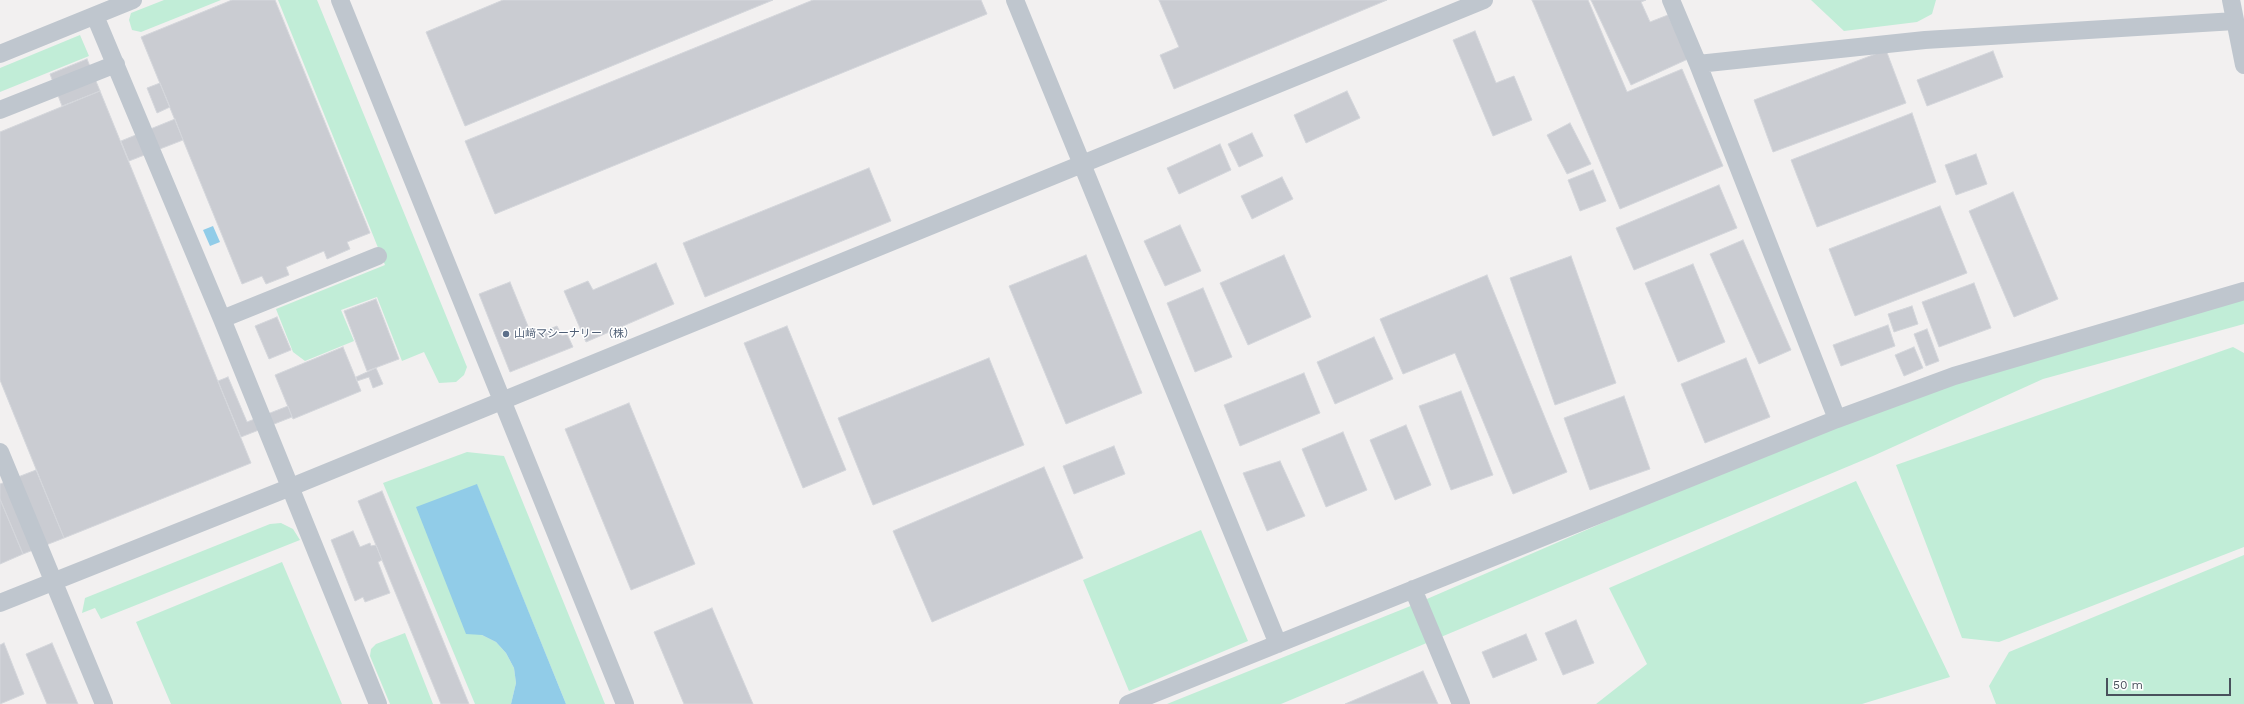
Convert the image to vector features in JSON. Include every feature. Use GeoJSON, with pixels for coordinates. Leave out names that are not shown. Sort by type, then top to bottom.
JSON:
{"type":"FeatureCollection","features":[{"type":"Feature","properties":{"kind":"street"},"geometry":{"type":"LineString","coordinates":[[0,54],[133,0]]}},
{"type":"Feature","properties":{"kind":"street"},"geometry":{"type":"LineString","coordinates":[[340,0],[625,704]]}},
{"type":"Feature","properties":{"kind":"street"},"geometry":{"type":"LineString","coordinates":[[1015,0],[1278,644]]}},
{"type":"Feature","properties":{"kind":"street"},"geometry":{"type":"LineString","coordinates":[[0,603],[291,487],[1484,0]]}},
{"type":"Feature","properties":{"kind":"street"},"geometry":{"type":"LineString","coordinates":[[1671,0],[1698,64],[1837,419]]}},
{"type":"Feature","properties":{"kind":"street"},"geometry":{"type":"LineString","coordinates":[[2231,0],[2244,64]]}},
{"type":"Feature","properties":{"kind":"street"},"geometry":{"type":"LineString","coordinates":[[95,16],[222,319],[378,704]]}},
{"type":"Feature","properties":{"kind":"street"},"geometry":{"type":"LineString","coordinates":[[1698,64],[1925,40],[2235,22]]}},
{"type":"Feature","properties":{"kind":"street"},"geometry":{"type":"LineString","coordinates":[[0,110],[116,64]]}},
{"type":"Feature","properties":{"kind":"street"},"geometry":{"type":"LineString","coordinates":[[222,319],[378,256]]}},
{"type":"Feature","properties":{"kind":"street"},"geometry":{"type":"LineString","coordinates":[[1128,704],[1837,419],[1954,376],[2244,291]]}},
{"type":"Feature","properties":{"kind":"street"},"geometry":{"type":"LineString","coordinates":[[0,452],[104,704]]}},
{"type":"Feature","properties":{"kind":"street"},"geometry":{"type":"LineString","coordinates":[[1414,589],[1461,704]]}},
{"type":"Feature","properties":{"kind":"green space"},"geometry":{"type":"Polygon","coordinates":[[[164,0],[221,0],[141,32],[132,30],[129,20],[131,13],[164,0]]]}},
{"type":"Feature","properties":{"kind":"green space"},"geometry":{"type":"Polygon","coordinates":[[[278,0],[317,0],[467,367],[464,375],[456,382],[439,383],[424,352],[402,361],[377,297],[341,310],[354,341],[305,361],[293,352],[276,309],[385,265],[278,0]]]}},
{"type":"Feature","properties":{"kind":"green space"},"geometry":{"type":"Polygon","coordinates":[[[1811,0],[1936,0],[1932,14],[1917,22],[1844,31],[1811,0]]]}},
{"type":"Feature","properties":{"kind":"green space"},"geometry":{"type":"Polygon","coordinates":[[[80,35],[89,56],[0,92],[0,68],[80,35]]]}},
{"type":"Feature","properties":{"kind":"green space"},"geometry":{"type":"Polygon","coordinates":[[[2244,299],[2244,324],[2043,379],[1873,456],[1281,704],[1167,704],[1413,605],[1875,405],[2244,299]]]}},
{"type":"Feature","properties":{"kind":"green space"},"geometry":{"type":"Polygon","coordinates":[[[2233,347],[2244,353],[2244,547],[1999,642],[1962,638],[1896,465],[2233,347]]]}},
{"type":"Feature","properties":{"kind":"green space"},"geometry":{"type":"Polygon","coordinates":[[[467,452],[504,456],[605,704],[566,704],[477,485],[482,635],[496,642],[506,653],[514,668],[516,683],[511,704],[475,704],[383,483],[467,452]]]}},
{"type":"Feature","properties":{"kind":"green space"},"geometry":{"type":"Polygon","coordinates":[[[1856,481],[1950,677],[1862,704],[1596,704],[1647,664],[1609,588],[1856,481]]]}},
{"type":"Feature","properties":{"kind":"green space"},"geometry":{"type":"Polygon","coordinates":[[[281,523],[293,529],[300,540],[101,619],[95,608],[82,613],[85,598],[270,524],[281,523]]]}},
{"type":"Feature","properties":{"kind":"green space"},"geometry":{"type":"Polygon","coordinates":[[[1201,530],[1248,641],[1129,691],[1083,580],[1201,530]]]}},
{"type":"Feature","properties":{"kind":"green space"},"geometry":{"type":"Polygon","coordinates":[[[2244,555],[2244,704],[1996,704],[1989,686],[2009,652],[2244,555]]]}},
{"type":"Feature","properties":{"kind":"green space"},"geometry":{"type":"Polygon","coordinates":[[[282,562],[342,704],[171,704],[136,622],[282,562]]]}},
{"type":"Feature","properties":{"kind":"green space"},"geometry":{"type":"Polygon","coordinates":[[[405,633],[433,704],[390,704],[370,656],[371,649],[376,644],[405,633]]]}},
{"type":"Feature","properties":{"kind":"water"},"geometry":{"type":"Polygon","coordinates":[[[213,226],[220,242],[210,246],[203,230],[213,226]]]}},
{"type":"Feature","properties":{"kind":"water"},"geometry":{"type":"Polygon","coordinates":[[[477,484],[566,704],[511,704],[516,683],[514,668],[506,653],[496,642],[482,635],[466,634],[416,507],[477,484]]]}},
{"type":"Feature","properties":{"kind":"building"},"geometry":{"type":"Polygon","coordinates":[[[232,0],[275,0],[370,233],[347,242],[350,249],[327,259],[324,251],[286,267],[289,275],[266,284],[262,276],[242,284],[141,37],[232,0]]]}},
{"type":"Feature","properties":{"kind":"building"},"geometry":{"type":"Polygon","coordinates":[[[503,0],[773,0],[465,126],[426,32],[503,0]]]}},
{"type":"Feature","properties":{"kind":"building"},"geometry":{"type":"Polygon","coordinates":[[[813,0],[981,0],[987,14],[495,214],[465,141],[813,0]]]}},
{"type":"Feature","properties":{"kind":"building"},"geometry":{"type":"Polygon","coordinates":[[[1159,0],[1387,0],[1174,89],[1160,55],[1179,47],[1159,0]]]}},
{"type":"Feature","properties":{"kind":"building"},"geometry":{"type":"Polygon","coordinates":[[[1532,0],[1588,0],[1627,92],[1682,69],[1723,166],[1620,209],[1532,0]]]}},
{"type":"Feature","properties":{"kind":"building"},"geometry":{"type":"Polygon","coordinates":[[[1591,0],[1646,0],[1641,2],[1650,22],[1668,15],[1688,59],[1631,85],[1591,0]]]}},
{"type":"Feature","properties":{"kind":"building"},"geometry":{"type":"Polygon","coordinates":[[[1475,31],[1496,83],[1514,76],[1532,120],[1493,136],[1453,40],[1475,31]]]}},
{"type":"Feature","properties":{"kind":"building"},"geometry":{"type":"Polygon","coordinates":[[[1886,50],[1906,103],[1773,152],[1754,100],[1886,50]]]}},
{"type":"Feature","properties":{"kind":"building"},"geometry":{"type":"Polygon","coordinates":[[[1993,51],[2003,77],[1927,106],[1917,80],[1993,51]]]}},
{"type":"Feature","properties":{"kind":"building"},"geometry":{"type":"Polygon","coordinates":[[[87,59],[100,91],[62,106],[50,74],[87,59]]]}},
{"type":"Feature","properties":{"kind":"building"},"geometry":{"type":"Polygon","coordinates":[[[160,83],[170,107],[157,113],[147,88],[160,83]]]}},
{"type":"Feature","properties":{"kind":"building"},"geometry":{"type":"Polygon","coordinates":[[[100,91],[251,463],[64,538],[0,380],[0,132],[100,91]]]}},
{"type":"Feature","properties":{"kind":"building"},"geometry":{"type":"Polygon","coordinates":[[[1347,91],[1360,118],[1306,143],[1294,115],[1347,91]]]}},
{"type":"Feature","properties":{"kind":"building"},"geometry":{"type":"Polygon","coordinates":[[[1912,113],[1936,182],[1817,227],[1791,160],[1912,113]]]}},
{"type":"Feature","properties":{"kind":"building"},"geometry":{"type":"Polygon","coordinates":[[[175,119],[183,140],[129,161],[121,141],[175,119]]]}},
{"type":"Feature","properties":{"kind":"building"},"geometry":{"type":"Polygon","coordinates":[[[1570,123],[1591,164],[1567,174],[1547,135],[1570,123]]]}},
{"type":"Feature","properties":{"kind":"building"},"geometry":{"type":"Polygon","coordinates":[[[1252,133],[1263,156],[1239,167],[1228,144],[1252,133]]]}},
{"type":"Feature","properties":{"kind":"building"},"geometry":{"type":"Polygon","coordinates":[[[1220,144],[1231,170],[1179,194],[1167,168],[1220,144]]]}},
{"type":"Feature","properties":{"kind":"building"},"geometry":{"type":"Polygon","coordinates":[[[1976,154],[1987,184],[1956,195],[1945,165],[1976,154]]]}},
{"type":"Feature","properties":{"kind":"building"},"geometry":{"type":"Polygon","coordinates":[[[869,168],[891,221],[705,297],[683,243],[869,168]]]}},
{"type":"Feature","properties":{"kind":"building"},"geometry":{"type":"Polygon","coordinates":[[[1593,170],[1606,201],[1580,211],[1568,180],[1593,170]]]}},
{"type":"Feature","properties":{"kind":"building"},"geometry":{"type":"Polygon","coordinates":[[[1282,177],[1293,199],[1252,219],[1241,196],[1282,177]]]}},
{"type":"Feature","properties":{"kind":"building"},"geometry":{"type":"Polygon","coordinates":[[[1719,185],[1737,228],[1634,270],[1616,228],[1719,185]]]}},
{"type":"Feature","properties":{"kind":"building"},"geometry":{"type":"Polygon","coordinates":[[[2013,192],[2058,299],[2014,317],[1969,211],[2013,192]]]}},
{"type":"Feature","properties":{"kind":"building"},"geometry":{"type":"Polygon","coordinates":[[[1940,206],[1967,273],[1855,316],[1829,249],[1940,206]]]}},
{"type":"Feature","properties":{"kind":"building"},"geometry":{"type":"Polygon","coordinates":[[[1180,225],[1201,271],[1165,286],[1144,241],[1180,225]]]}},
{"type":"Feature","properties":{"kind":"building"},"geometry":{"type":"Polygon","coordinates":[[[1743,240],[1791,350],[1759,364],[1710,254],[1743,240]]]}},
{"type":"Feature","properties":{"kind":"building"},"geometry":{"type":"Polygon","coordinates":[[[1086,255],[1142,393],[1066,424],[1009,286],[1086,255]]]}},
{"type":"Feature","properties":{"kind":"building"},"geometry":{"type":"Polygon","coordinates":[[[1284,255],[1311,317],[1248,345],[1220,283],[1284,255]]]}},
{"type":"Feature","properties":{"kind":"building"},"geometry":{"type":"Polygon","coordinates":[[[1571,256],[1616,383],[1555,405],[1510,278],[1571,256]]]}},
{"type":"Feature","properties":{"kind":"building"},"geometry":{"type":"Polygon","coordinates":[[[656,263],[674,304],[586,342],[564,291],[588,281],[593,290],[656,263]]]}},
{"type":"Feature","properties":{"kind":"building"},"geometry":{"type":"Polygon","coordinates":[[[1693,264],[1725,342],[1678,362],[1645,283],[1693,264]]]}},
{"type":"Feature","properties":{"kind":"building"},"geometry":{"type":"Polygon","coordinates":[[[1487,275],[1567,472],[1513,494],[1455,353],[1403,374],[1380,319],[1487,275]]]}},
{"type":"Feature","properties":{"kind":"building"},"geometry":{"type":"Polygon","coordinates":[[[510,282],[532,336],[557,326],[562,336],[567,334],[573,347],[510,372],[479,294],[510,282]]]}},
{"type":"Feature","properties":{"kind":"building"},"geometry":{"type":"Polygon","coordinates":[[[1974,283],[1991,328],[1939,347],[1922,302],[1974,283]]]}},
{"type":"Feature","properties":{"kind":"building"},"geometry":{"type":"Polygon","coordinates":[[[1203,288],[1232,357],[1195,372],[1167,303],[1203,288]]]}},
{"type":"Feature","properties":{"kind":"building"},"geometry":{"type":"Polygon","coordinates":[[[376,299],[399,359],[367,371],[344,311],[376,299]]]}},
{"type":"Feature","properties":{"kind":"building"},"geometry":{"type":"Polygon","coordinates":[[[1912,306],[1918,324],[1894,332],[1888,314],[1912,306]]]}},
{"type":"Feature","properties":{"kind":"building"},"geometry":{"type":"Polygon","coordinates":[[[277,317],[291,350],[269,359],[255,326],[277,317]]]}},
{"type":"Feature","properties":{"kind":"building"},"geometry":{"type":"Polygon","coordinates":[[[1888,325],[1895,346],[1841,366],[1833,345],[1888,325]]]}},
{"type":"Feature","properties":{"kind":"building"},"geometry":{"type":"Polygon","coordinates":[[[787,326],[846,470],[803,488],[744,343],[787,326]]]}},
{"type":"Feature","properties":{"kind":"building"},"geometry":{"type":"Polygon","coordinates":[[[1927,329],[1939,361],[1926,366],[1914,334],[1927,329]]]}},
{"type":"Feature","properties":{"kind":"building"},"geometry":{"type":"Polygon","coordinates":[[[1374,337],[1393,379],[1335,404],[1317,362],[1374,337]]]}},
{"type":"Feature","properties":{"kind":"building"},"geometry":{"type":"Polygon","coordinates":[[[343,347],[361,391],[293,419],[275,375],[343,347]]]}},
{"type":"Feature","properties":{"kind":"building"},"geometry":{"type":"Polygon","coordinates":[[[1914,347],[1923,368],[1904,376],[1895,355],[1914,347]]]}},
{"type":"Feature","properties":{"kind":"building"},"geometry":{"type":"Polygon","coordinates":[[[989,358],[1024,445],[873,505],[838,418],[989,358]]]}},
{"type":"Feature","properties":{"kind":"building"},"geometry":{"type":"Polygon","coordinates":[[[1746,358],[1770,417],[1705,443],[1681,384],[1746,358]]]}},
{"type":"Feature","properties":{"kind":"building"},"geometry":{"type":"Polygon","coordinates":[[[376,368],[383,384],[373,388],[369,377],[357,381],[356,377],[376,368]]]}},
{"type":"Feature","properties":{"kind":"building"},"geometry":{"type":"Polygon","coordinates":[[[1304,373],[1320,413],[1240,446],[1224,405],[1304,373]]]}},
{"type":"Feature","properties":{"kind":"building"},"geometry":{"type":"Polygon","coordinates":[[[228,377],[247,422],[288,406],[292,417],[241,437],[218,381],[228,377]]]}},
{"type":"Feature","properties":{"kind":"building"},"geometry":{"type":"Polygon","coordinates":[[[1461,391],[1493,475],[1451,490],[1419,406],[1461,391]]]}},
{"type":"Feature","properties":{"kind":"building"},"geometry":{"type":"Polygon","coordinates":[[[1624,396],[1650,469],[1590,490],[1564,418],[1624,396]]]}},
{"type":"Feature","properties":{"kind":"building"},"geometry":{"type":"Polygon","coordinates":[[[629,403],[695,564],[631,590],[565,429],[629,403]]]}},
{"type":"Feature","properties":{"kind":"building"},"geometry":{"type":"Polygon","coordinates":[[[1406,425],[1431,485],[1395,500],[1370,440],[1406,425]]]}},
{"type":"Feature","properties":{"kind":"building"},"geometry":{"type":"Polygon","coordinates":[[[1343,432],[1367,490],[1326,507],[1302,449],[1343,432]]]}},
{"type":"Feature","properties":{"kind":"building"},"geometry":{"type":"Polygon","coordinates":[[[1114,446],[1125,474],[1074,494],[1063,466],[1114,446]]]}},
{"type":"Feature","properties":{"kind":"building"},"geometry":{"type":"Polygon","coordinates":[[[1280,461],[1305,516],[1267,531],[1243,473],[1280,461]]]}},
{"type":"Feature","properties":{"kind":"building"},"geometry":{"type":"Polygon","coordinates":[[[1044,467],[1083,558],[932,622],[893,531],[1044,467]]]}},
{"type":"Feature","properties":{"kind":"building"},"geometry":{"type":"Polygon","coordinates":[[[36,470],[64,538],[23,554],[0,499],[0,484],[36,470]]]}},
{"type":"Feature","properties":{"kind":"building"},"geometry":{"type":"Polygon","coordinates":[[[382,491],[469,704],[441,704],[382,560],[358,501],[382,491]]]}},
{"type":"Feature","properties":{"kind":"building"},"geometry":{"type":"Polygon","coordinates":[[[0,499],[23,554],[0,564],[0,499]]]}},
{"type":"Feature","properties":{"kind":"building"},"geometry":{"type":"Polygon","coordinates":[[[353,531],[360,547],[370,543],[371,546],[376,545],[382,560],[378,562],[390,593],[365,602],[363,597],[355,601],[331,540],[353,531]]]}},
{"type":"Feature","properties":{"kind":"building"},"geometry":{"type":"Polygon","coordinates":[[[712,608],[753,704],[684,704],[654,632],[712,608]]]}},
{"type":"Feature","properties":{"kind":"building"},"geometry":{"type":"Polygon","coordinates":[[[1576,620],[1594,663],[1563,675],[1545,633],[1576,620]]]}},
{"type":"Feature","properties":{"kind":"building"},"geometry":{"type":"Polygon","coordinates":[[[1526,634],[1537,660],[1493,678],[1482,652],[1526,634]]]}},
{"type":"Feature","properties":{"kind":"building"},"geometry":{"type":"Polygon","coordinates":[[[4,643],[24,694],[0,704],[0,645],[4,643]]]}},
{"type":"Feature","properties":{"kind":"building"},"geometry":{"type":"Polygon","coordinates":[[[52,643],[78,704],[47,704],[26,654],[52,643]]]}},
{"type":"Feature","properties":{"kind":"building"},"geometry":{"type":"Polygon","coordinates":[[[1423,671],[1438,704],[1345,704],[1423,671]]]}},
{"type":"Feature","properties":{"kind":"place","name":"山﨑マシーナリー（株）"},"geometry":{"type":"Point","coordinates":[506,334]}}]}
